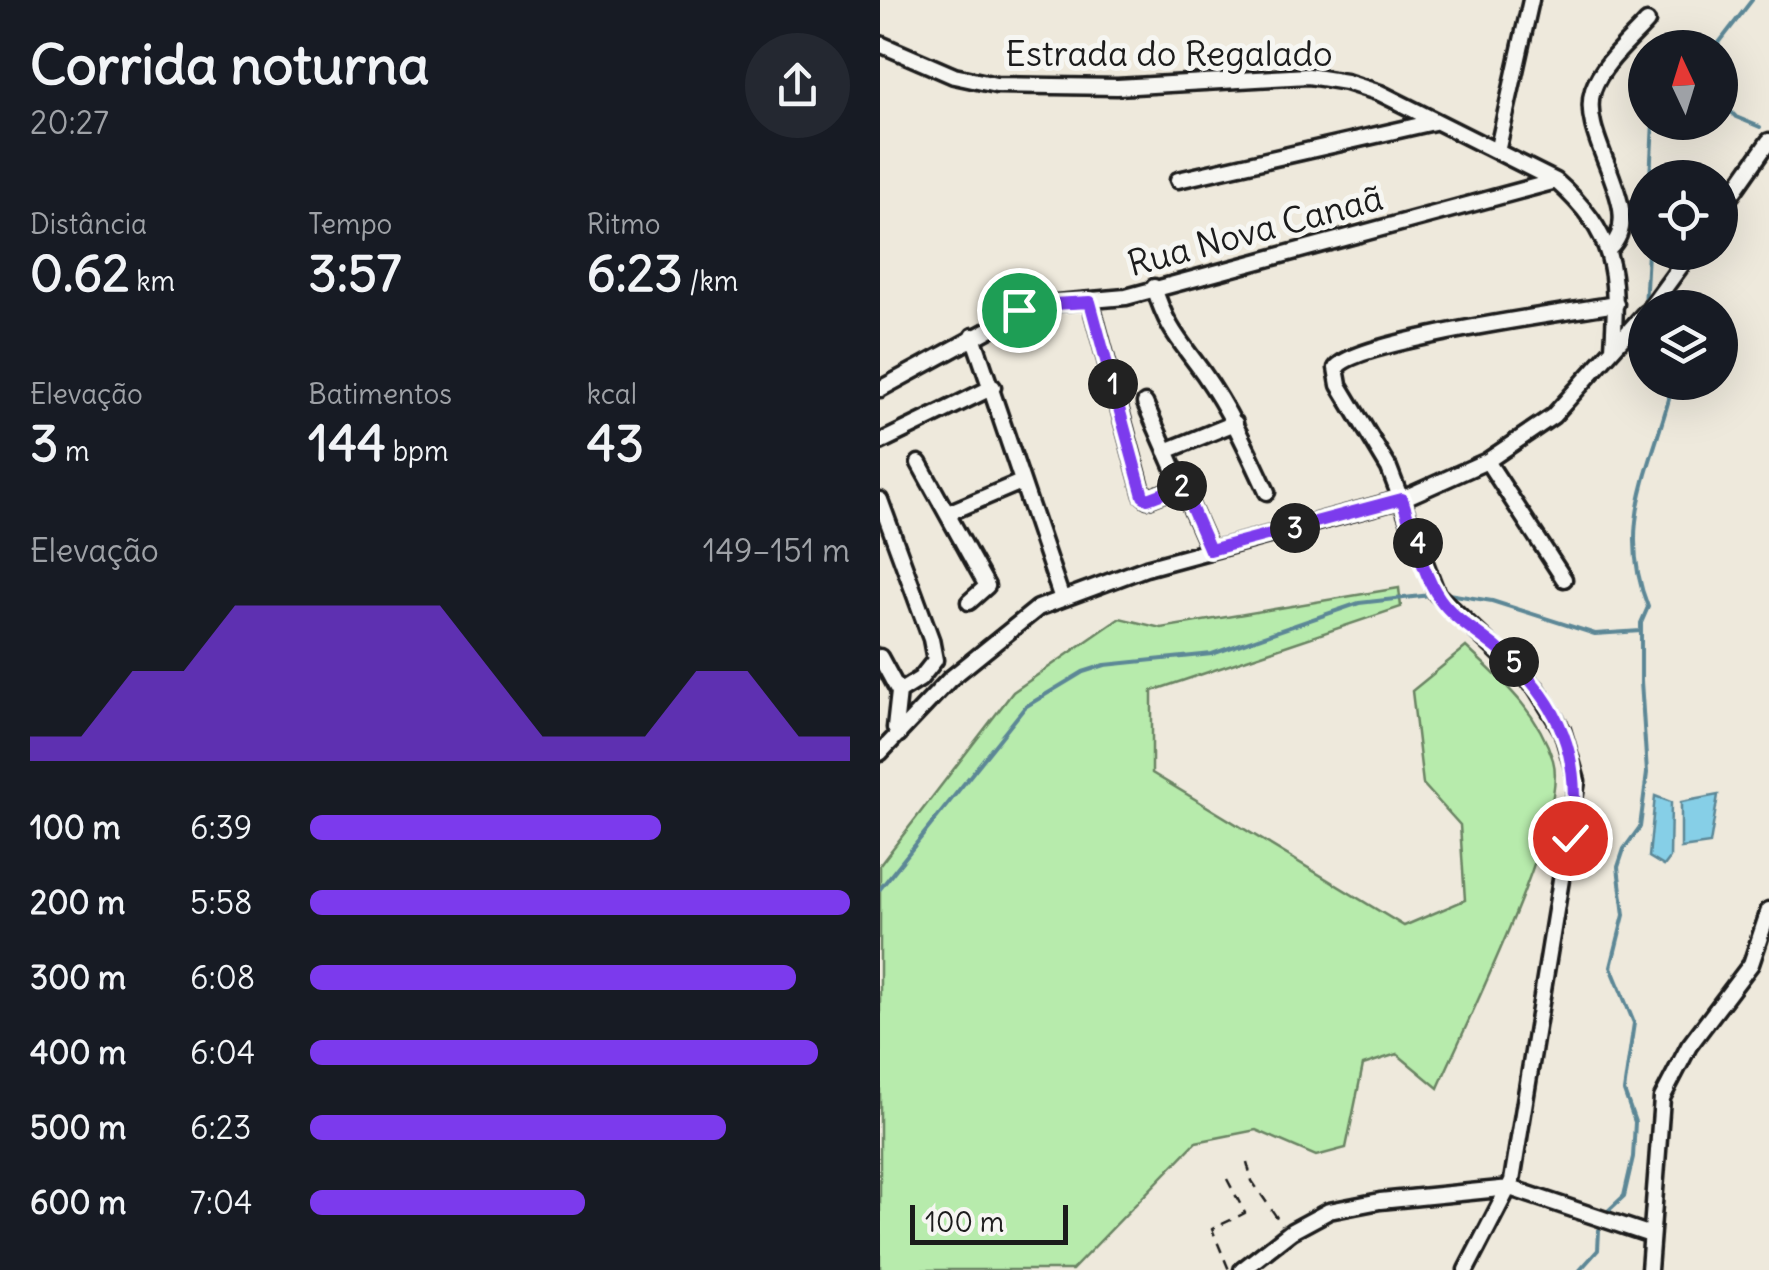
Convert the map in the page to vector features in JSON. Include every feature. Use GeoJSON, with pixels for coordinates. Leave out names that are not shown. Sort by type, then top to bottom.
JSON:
{"type":"FeatureCollection","features":[{"type":"Feature","properties":{"kind":"street"},"geometry":{"type":"LineString","coordinates":[[1497,152],[1531,0]]}},
{"type":"Feature","properties":{"kind":"street"},"geometry":{"type":"LineString","coordinates":[[1610,248],[1620,233],[1622,211],[1594,127],[1591,100],[1604,70],[1647,22]]}},
{"type":"Feature","properties":{"kind":"street","name":"Estrada do Regalado"},"geometry":{"type":"LineString","coordinates":[[880,44],[954,76],[996,85],[1117,87],[1308,76],[1380,93],[1556,181],[1589,214],[1610,248],[1616,304],[1613,348]]}},
{"type":"Feature","properties":{"kind":"street"},"geometry":{"type":"LineString","coordinates":[[1178,180],[1434,122]]}},
{"type":"Feature","properties":{"kind":"street"},"geometry":{"type":"LineString","coordinates":[[1738,185],[1769,141]]}},
{"type":"Feature","properties":{"kind":"street","name":"Rua Nova Canaã"},"geometry":{"type":"LineString","coordinates":[[880,389],[1034,305],[1090,302],[1154,287],[1556,181]]}},
{"type":"Feature","properties":{"kind":"street"},"geometry":{"type":"LineString","coordinates":[[1154,287],[1172,335],[1202,371],[1235,423],[1267,492]]}},
{"type":"Feature","properties":{"kind":"street"},"geometry":{"type":"LineString","coordinates":[[1090,302],[1143,496],[1148,499],[1182,486]]}},
{"type":"Feature","properties":{"kind":"street"},"geometry":{"type":"LineString","coordinates":[[1466,1270],[1510,1188],[1577,781],[1562,730],[1536,688],[1436,594],[1390,468],[1339,385],[1336,368],[1346,356],[1616,304]]}},
{"type":"Feature","properties":{"kind":"street"},"geometry":{"type":"LineString","coordinates":[[880,753],[950,679],[1017,622],[1062,599],[1210,550],[1402,499],[1487,460],[1553,416],[1628,332]]}},
{"type":"Feature","properties":{"kind":"street"},"geometry":{"type":"LineString","coordinates":[[973,336],[1062,599]]}},
{"type":"Feature","properties":{"kind":"street"},"geometry":{"type":"LineString","coordinates":[[880,442],[993,386]]}},
{"type":"Feature","properties":{"kind":"street"},"geometry":{"type":"LineString","coordinates":[[1145,403],[1210,550]]}},
{"type":"Feature","properties":{"kind":"street"},"geometry":{"type":"LineString","coordinates":[[1166,451],[1235,423]]}},
{"type":"Feature","properties":{"kind":"street"},"geometry":{"type":"LineString","coordinates":[[1487,460],[1564,579]]}},
{"type":"Feature","properties":{"kind":"street"},"geometry":{"type":"LineString","coordinates":[[919,463],[987,586],[969,602]]}},
{"type":"Feature","properties":{"kind":"street"},"geometry":{"type":"LineString","coordinates":[[948,513],[1021,482]]}},
{"type":"Feature","properties":{"kind":"street"},"geometry":{"type":"LineString","coordinates":[[880,500],[931,639],[935,660],[920,678],[900,692]]}},
{"type":"Feature","properties":{"kind":"street"},"geometry":{"type":"LineString","coordinates":[[880,657],[900,692],[897,731]]}},
{"type":"Feature","properties":{"kind":"street"},"geometry":{"type":"LineString","coordinates":[[880,716],[897,731]]}},
{"type":"Feature","properties":{"kind":"street"},"geometry":{"type":"LineString","coordinates":[[1650,1270],[1662,1098],[1689,1046],[1751,964],[1769,910]]}},
{"type":"Feature","properties":{"kind":"street"},"geometry":{"type":"LineString","coordinates":[[1242,1270],[1288,1234],[1314,1218],[1342,1208],[1510,1188],[1650,1235]]}},
{"type":"Feature","properties":{"kind":"path"},"geometry":{"type":"LineString","coordinates":[[1247,1162],[1252,1181],[1288,1234]]}},
{"type":"Feature","properties":{"kind":"path"},"geometry":{"type":"LineString","coordinates":[[1226,1179],[1245,1213],[1212,1230],[1229,1270]]}},
{"type":"Feature","properties":{"kind":"green space"},"geometry":{"type":"Polygon","coordinates":[[[1399,588],[1401,607],[1152,691],[1152,773],[1404,926],[1465,900],[1460,825],[1423,784],[1412,691],[1466,647],[1517,698],[1546,742],[1553,760],[1554,788],[1546,826],[1512,922],[1438,1088],[1397,1054],[1363,1065],[1346,1148],[1316,1156],[1256,1130],[1196,1142],[1072,1270],[880,1270],[880,865],[1013,692],[1120,618],[1161,628],[1399,588]]]}},
{"type":"Feature","properties":{"kind":"water"},"geometry":{"type":"Polygon","coordinates":[[[1718,795],[1710,844],[1681,848],[1681,802],[1718,795]]]}},
{"type":"Feature","properties":{"kind":"water"},"geometry":{"type":"Polygon","coordinates":[[[1655,796],[1671,802],[1670,858],[1664,866],[1649,857],[1655,796]]]}},
{"type":"Feature","properties":{"kind":"waterway"},"geometry":{"type":"LineString","coordinates":[[1206,0],[1255,0]]}},
{"type":"Feature","properties":{"kind":"waterway"},"geometry":{"type":"LineString","coordinates":[[1729,30],[1752,0]]}},
{"type":"Feature","properties":{"kind":"waterway"},"geometry":{"type":"LineString","coordinates":[[1738,118],[1760,127]]}},
{"type":"Feature","properties":{"kind":"waterway"},"geometry":{"type":"LineString","coordinates":[[1651,160],[1652,140]]}},
{"type":"Feature","properties":{"kind":"waterway"},"geometry":{"type":"LineString","coordinates":[[1646,290],[1647,270]]}},
{"type":"Feature","properties":{"kind":"waterway"},"geometry":{"type":"LineString","coordinates":[[1609,1210],[1624,1196],[1633,1157],[1635,1122],[1624,1091],[1634,1023],[1611,967],[1624,915],[1618,867],[1624,849],[1640,827],[1647,773],[1641,623],[1648,607],[1639,578],[1635,527],[1645,477],[1669,400]]}},
{"type":"Feature","properties":{"kind":"waterway"},"geometry":{"type":"LineString","coordinates":[[1442,593],[1492,601],[1595,634],[1641,631]]}},
{"type":"Feature","properties":{"kind":"waterway"},"geometry":{"type":"LineString","coordinates":[[880,889],[1025,707],[1083,672],[1105,665],[1212,654],[1359,603],[1431,595]]}},
{"type":"Feature","properties":{"kind":"waterway"},"geometry":{"type":"LineString","coordinates":[[1580,1270],[1598,1250],[1599,1230]]}},
{"type":"Feature","properties":{"kind":"route"},"geometry":{"type":"LineString","coordinates":[[1019,310],[1034,305],[1090,302],[1143,496],[1148,499],[1182,486],[1210,550],[1402,499],[1436,594],[1513,661],[1536,688],[1562,730],[1577,781],[1570,838]]}}]}
